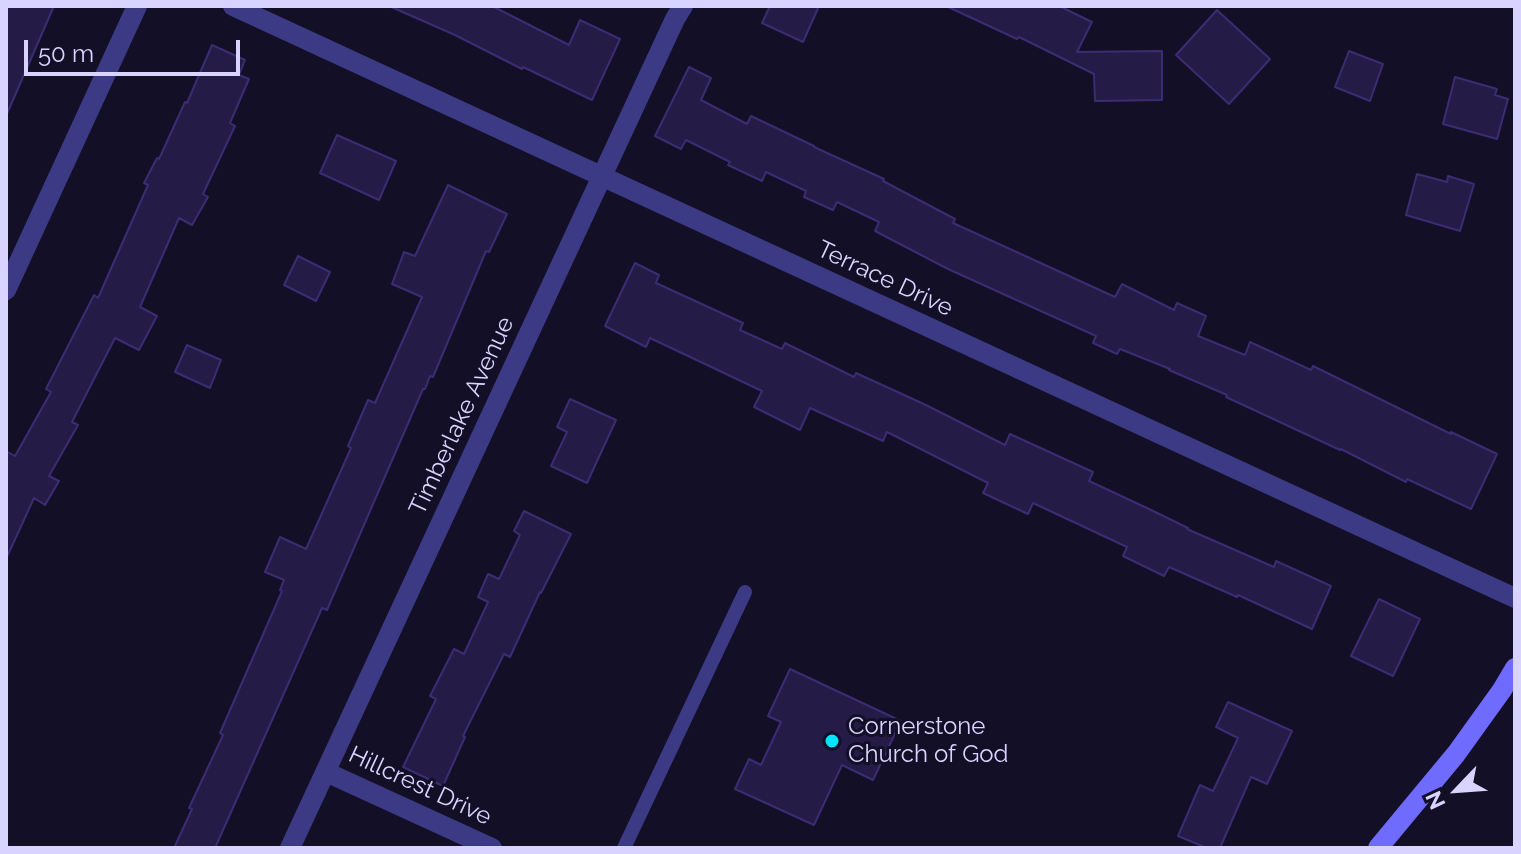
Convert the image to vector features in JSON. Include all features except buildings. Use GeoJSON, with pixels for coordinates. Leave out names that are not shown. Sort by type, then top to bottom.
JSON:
{"type":"FeatureCollection","features":[{"type":"Feature","properties":{"kind":"main road"},"geometry":{"type":"LineString","coordinates":[[1378,848],[1456,754],[1515,668]]}},
{"type":"Feature","properties":{"kind":"street"},"geometry":{"type":"LineString","coordinates":[[6,290],[137,6]]}},
{"type":"Feature","properties":{"kind":"street","name":"Terrace Drive"},"geometry":{"type":"LineString","coordinates":[[233,6],[1515,598]]}},
{"type":"Feature","properties":{"kind":"street","name":"Timberlake Avenue"},"geometry":{"type":"LineString","coordinates":[[290,848],[683,6]]}},
{"type":"Feature","properties":{"kind":"street","name":"Hillcrest Drive"},"geometry":{"type":"LineString","coordinates":[[326,772],[492,848]]}},
{"type":"Feature","properties":{"kind":"lane"},"geometry":{"type":"LineString","coordinates":[[624,848],[745,592]]}},
{"type":"Feature","properties":{"kind":"place","name":"Cornerstone Church of God"},"geometry":{"type":"Point","coordinates":[832,741]}}]}
